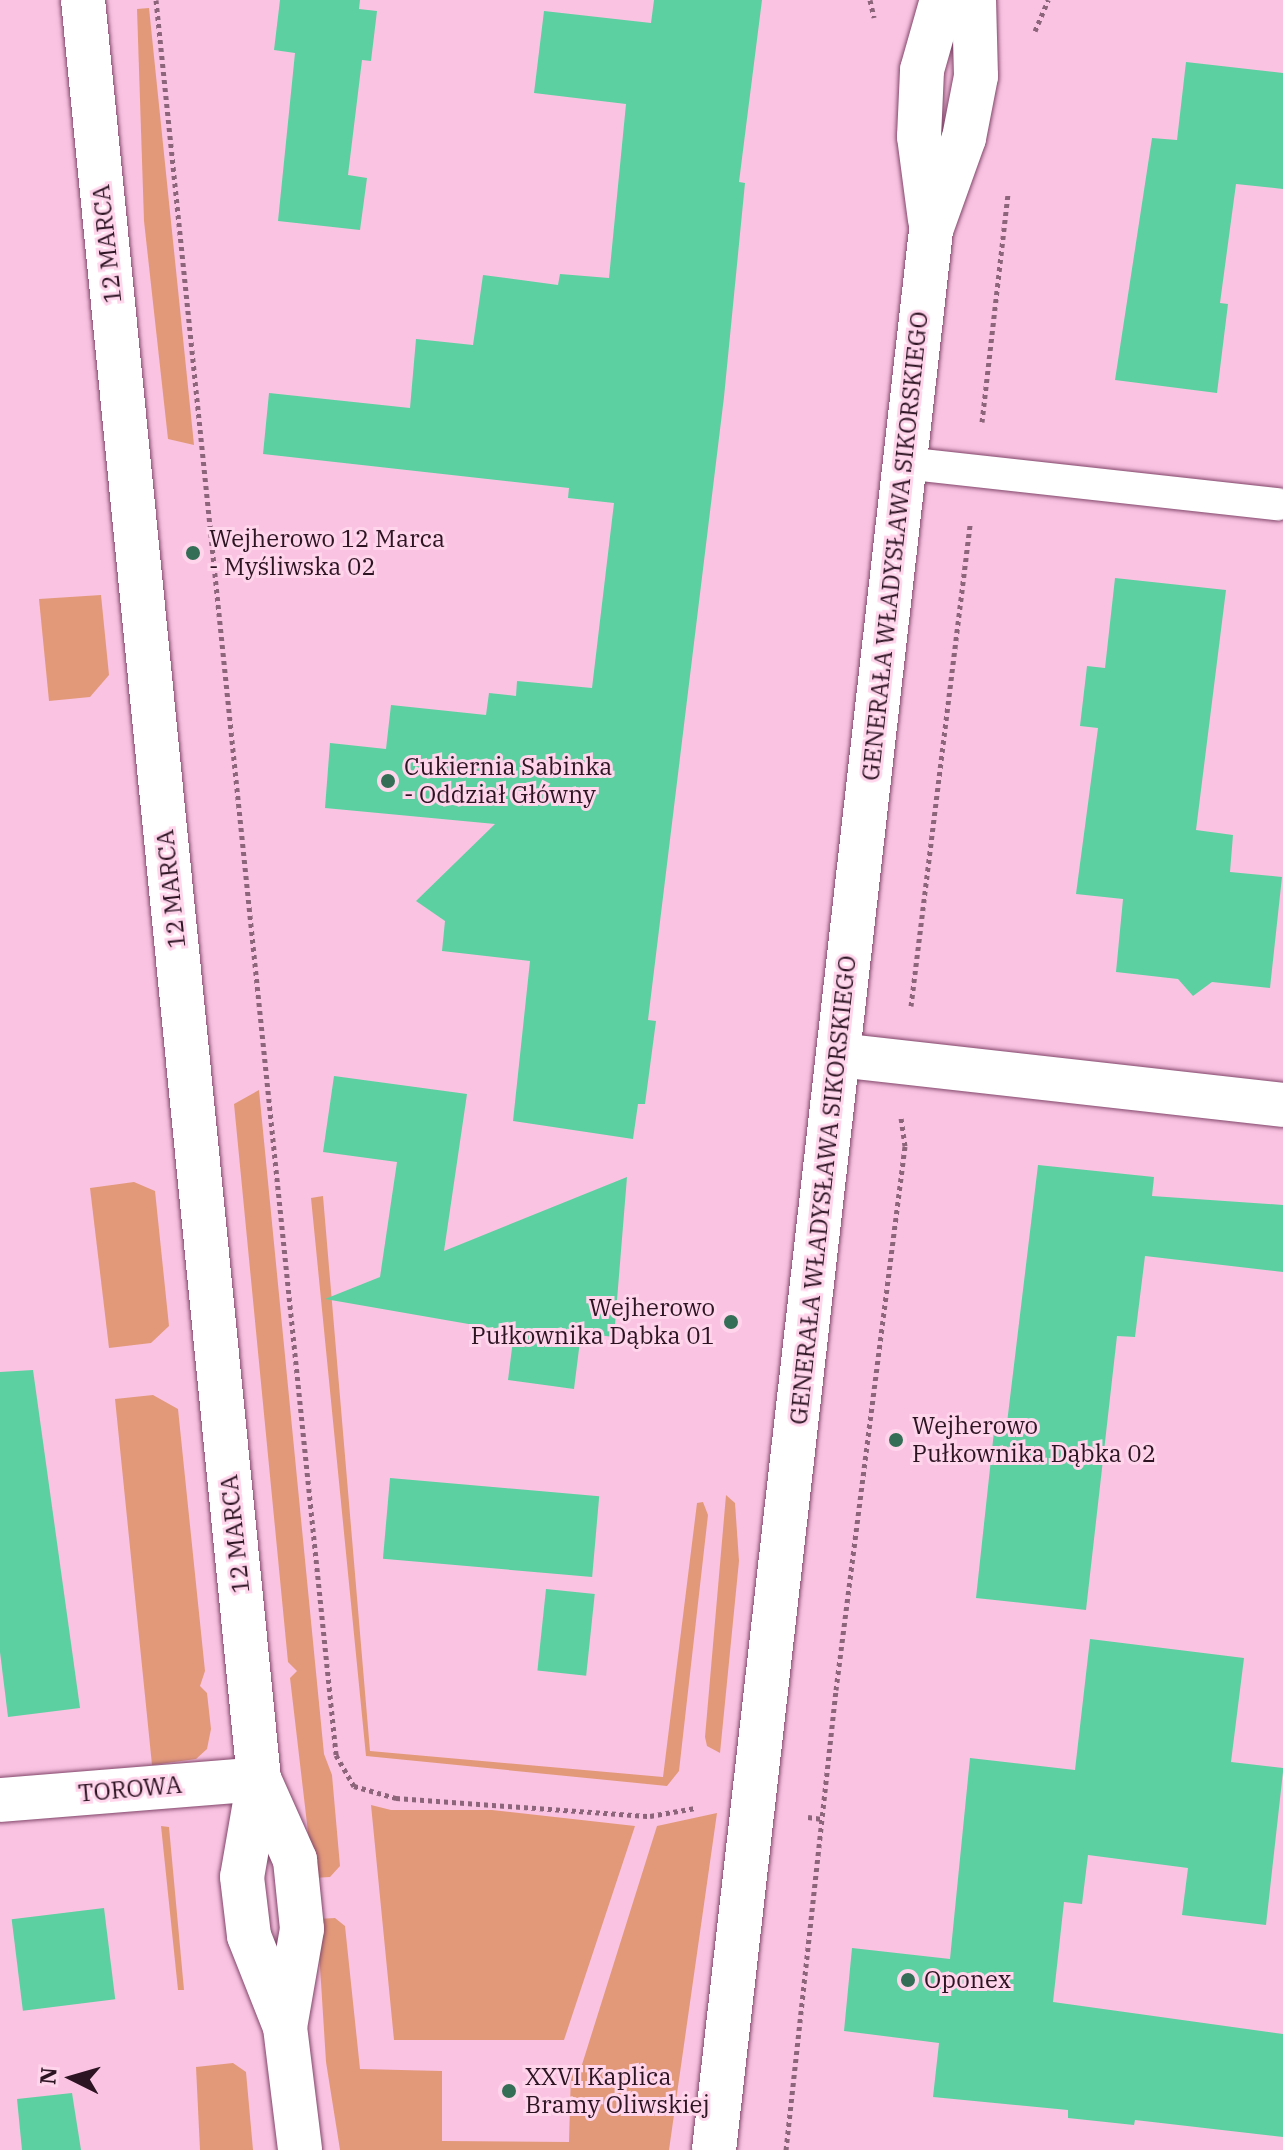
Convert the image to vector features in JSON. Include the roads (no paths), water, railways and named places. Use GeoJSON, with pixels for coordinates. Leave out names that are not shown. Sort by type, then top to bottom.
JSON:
{"type":"FeatureCollection","features":[{"type":"Feature","properties":{"kind":"street","name":"12 MARCA"},"geometry":{"type":"LineString","coordinates":[[83,0],[259,1779],[243,1891],[249,1936],[285,2027],[300,2150]]}},
{"type":"Feature","properties":{"kind":"street","name":"GENERAŁA WŁADYSŁAWA SIKORSKIEGO"},"geometry":{"type":"LineString","coordinates":[[931,230],[919,137],[921,83],[942,0]]}},
{"type":"Feature","properties":{"kind":"street","name":"GENERAŁA WŁADYSŁAWA SIKORSKIEGO"},"geometry":{"type":"LineString","coordinates":[[714,2150],[931,230],[964,138],[976,76],[974,0]]}},
{"type":"Feature","properties":{"kind":"street"},"geometry":{"type":"LineString","coordinates":[[839,1055],[1283,1105]]}},
{"type":"Feature","properties":{"kind":"street","name":"TOROWA"},"geometry":{"type":"LineString","coordinates":[[0,1800],[259,1779]]}},
{"type":"Feature","properties":{"kind":"lane"},"geometry":{"type":"LineString","coordinates":[[904,463],[1278,504]]}},
{"type":"Feature","properties":{"kind":"place","name":"Wejherowo 12 Marca - Myśliwska 02"},"geometry":{"type":"Point","coordinates":[193,553]}},
{"type":"Feature","properties":{"kind":"place","name":"Cukiernia Sabinka - Oddział Główny"},"geometry":{"type":"Point","coordinates":[388,781]}},
{"type":"Feature","properties":{"kind":"place","name":"Wejherowo Pułkownika Dąbka 01"},"geometry":{"type":"Point","coordinates":[731,1322]}},
{"type":"Feature","properties":{"kind":"place","name":"Wejherowo Pułkownika Dąbka 02"},"geometry":{"type":"Point","coordinates":[896,1440]}},
{"type":"Feature","properties":{"kind":"place","name":"Oponex"},"geometry":{"type":"Point","coordinates":[908,1980]}},
{"type":"Feature","properties":{"kind":"place","name":"XXVI Kaplica Bramy Oliwskiej"},"geometry":{"type":"Point","coordinates":[509,2091]}}]}
